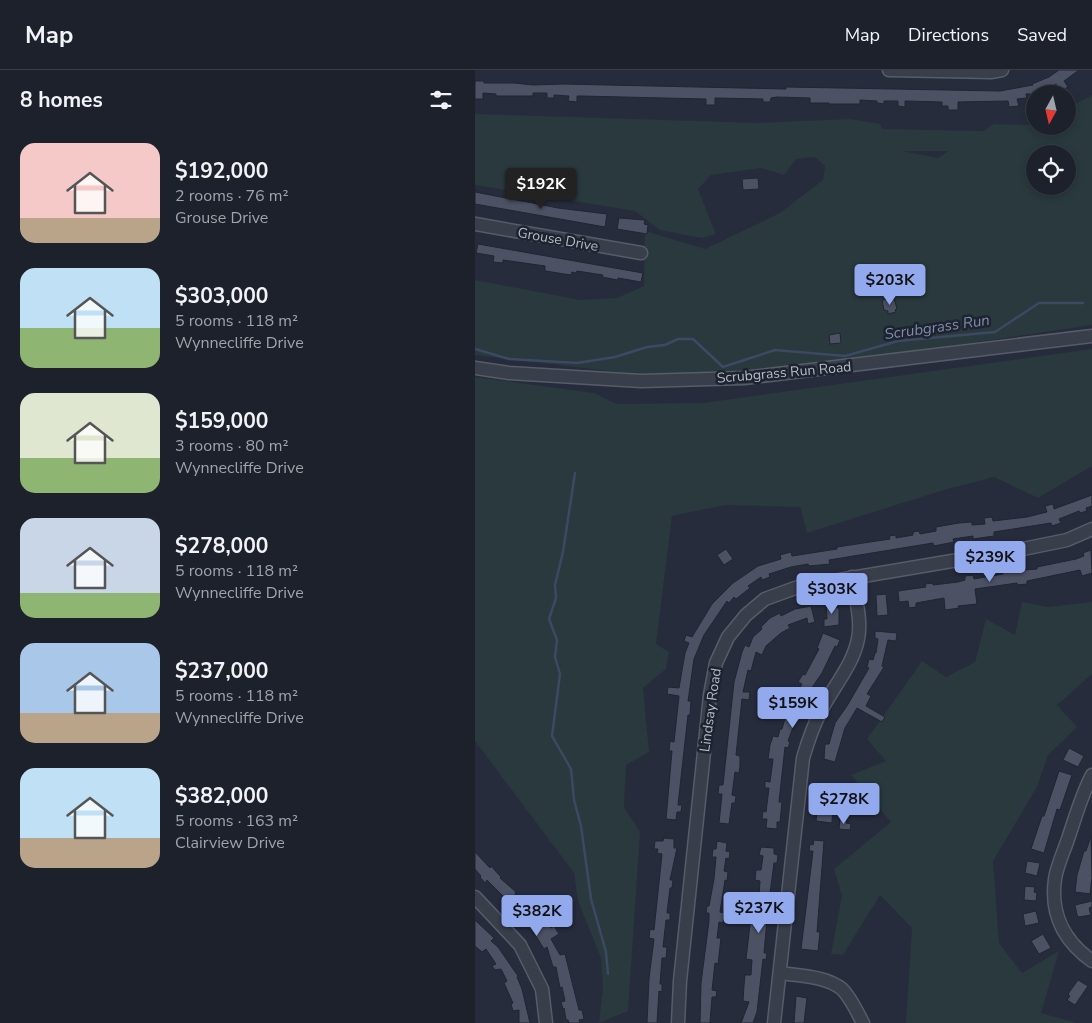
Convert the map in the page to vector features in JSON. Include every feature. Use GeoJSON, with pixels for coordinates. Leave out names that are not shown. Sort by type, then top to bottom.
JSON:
{"type":"FeatureCollection","features":[{"type":"Feature","properties":{"kind":"street"},"geometry":{"type":"LineString","coordinates":[[889,70],[991,72],[1002,70]]}},
{"type":"Feature","properties":{"kind":"street","name":"Grouse Drive"},"geometry":{"type":"LineString","coordinates":[[475,224],[641,253]]}},
{"type":"Feature","properties":{"kind":"street","name":"Scrubgrass Run Road"},"geometry":{"type":"LineString","coordinates":[[475,368],[509,373],[641,380],[744,378],[1092,336]]}},
{"type":"Feature","properties":{"kind":"street","name":"Lindsay Road"},"geometry":{"type":"LineString","coordinates":[[678,1023],[680,981],[710,695],[716,663],[728,637],[746,615],[765,599],[798,587],[1023,549],[1067,540],[1092,529]]}},
{"type":"Feature","properties":{"kind":"street"},"geometry":{"type":"LineString","coordinates":[[774,1023],[781,973],[803,758],[811,730],[853,656],[858,638],[859,622],[852,577]]}},
{"type":"Feature","properties":{"kind":"street"},"geometry":{"type":"LineString","coordinates":[[1092,775],[1079,806],[1055,878],[1054,902],[1059,922],[1067,937],[1080,952],[1092,961]]}},
{"type":"Feature","properties":{"kind":"street"},"geometry":{"type":"LineString","coordinates":[[475,897],[520,945],[542,989],[546,1023]]}},
{"type":"Feature","properties":{"kind":"street"},"geometry":{"type":"LineString","coordinates":[[781,973],[824,980],[842,989],[863,1023]]}},
{"type":"Feature","properties":{"kind":"shaded area"},"geometry":{"type":"Polygon","coordinates":[[[1092,95],[1092,325],[809,367],[668,378],[475,355],[475,280],[580,300],[617,298],[644,286],[645,231],[705,249],[780,213],[823,180],[825,166],[815,157],[796,159],[784,175],[761,168],[711,175],[698,189],[716,234],[702,238],[660,230],[635,211],[475,185],[475,114],[759,123],[850,119],[880,124],[882,129],[983,131],[994,124],[1026,125],[1026,135],[1076,135],[1076,104],[1092,95]],[[902,151],[938,158],[948,151],[902,151]]]}},
{"type":"Feature","properties":{"kind":"shaded area"},"geometry":{"type":"Polygon","coordinates":[[[1092,349],[1092,466],[1038,498],[994,477],[947,489],[807,533],[800,507],[725,505],[672,516],[656,644],[669,652],[666,669],[643,688],[649,752],[626,765],[624,807],[640,832],[628,1011],[599,1023],[603,989],[601,958],[578,901],[574,873],[475,741],[475,377],[594,393],[617,404],[703,403],[1092,349]]]}},
{"type":"Feature","properties":{"kind":"shaded area"},"geometry":{"type":"Polygon","coordinates":[[[1022,602],[1048,607],[1092,602],[1092,674],[1057,705],[1077,727],[1048,755],[1037,787],[993,861],[999,943],[1022,973],[1059,951],[1041,1013],[1077,1023],[906,1023],[912,928],[880,895],[843,955],[831,954],[842,896],[834,869],[891,822],[851,775],[886,761],[867,739],[922,661],[946,677],[975,662],[986,619],[1015,635],[1022,602]]]}},
{"type":"Feature","properties":{"kind":"building"},"geometry":{"type":"Polygon","coordinates":[[[1059,70],[1079,70],[1064,81],[1067,85],[1032,84],[1049,77],[1059,70]]]}},
{"type":"Feature","properties":{"kind":"building"},"geometry":{"type":"Polygon","coordinates":[[[475,81],[533,85],[1000,91],[1026,86],[1026,98],[1017,99],[1019,106],[1009,107],[1008,101],[958,102],[958,110],[948,110],[948,106],[942,106],[942,102],[905,101],[905,107],[898,106],[898,101],[884,101],[884,104],[877,103],[877,101],[860,100],[860,104],[829,104],[810,103],[810,98],[777,97],[771,98],[770,102],[763,102],[763,99],[715,98],[715,105],[706,105],[706,99],[581,96],[577,96],[577,102],[568,101],[569,96],[554,95],[554,98],[547,98],[547,93],[533,93],[533,96],[496,96],[496,94],[483,93],[483,99],[475,99],[475,81]]]}},
{"type":"Feature","properties":{"kind":"building"},"geometry":{"type":"Polygon","coordinates":[[[758,178],[759,189],[743,190],[742,179],[758,178]]]}},
{"type":"Feature","properties":{"kind":"building"},"geometry":{"type":"Polygon","coordinates":[[[475,192],[558,208],[607,214],[605,227],[475,204],[475,192]]]}},
{"type":"Feature","properties":{"kind":"building"},"geometry":{"type":"Polygon","coordinates":[[[619,218],[645,220],[644,224],[648,225],[647,234],[617,229],[619,218]]]}},
{"type":"Feature","properties":{"kind":"building"},"geometry":{"type":"Polygon","coordinates":[[[478,244],[643,273],[641,282],[618,278],[618,280],[602,277],[603,275],[577,271],[576,273],[572,272],[571,275],[545,271],[545,266],[503,260],[503,263],[493,262],[494,256],[476,253],[478,244]]]}},
{"type":"Feature","properties":{"kind":"building"},"geometry":{"type":"Polygon","coordinates":[[[894,298],[896,312],[888,314],[888,311],[884,310],[882,300],[894,298]]]}},
{"type":"Feature","properties":{"kind":"building"},"geometry":{"type":"Polygon","coordinates":[[[840,333],[841,343],[830,344],[829,335],[840,333]]]}},
{"type":"Feature","properties":{"kind":"building"},"geometry":{"type":"Polygon","coordinates":[[[1092,495],[1092,506],[1086,508],[1087,511],[1080,513],[1079,511],[1059,519],[1061,523],[1052,526],[1051,523],[994,532],[994,536],[973,539],[973,536],[953,539],[954,542],[934,546],[933,543],[829,560],[830,564],[809,566],[808,564],[791,567],[769,574],[770,577],[762,580],[761,577],[748,586],[750,588],[736,599],[734,597],[729,603],[727,601],[704,635],[694,659],[688,701],[691,701],[690,715],[688,715],[678,805],[682,805],[681,812],[677,812],[676,820],[666,819],[672,751],[669,751],[670,741],[674,742],[679,696],[667,694],[668,687],[679,688],[685,653],[689,643],[684,641],[686,635],[692,637],[712,604],[733,583],[758,566],[781,559],[780,555],[791,552],[792,556],[837,549],[837,547],[890,539],[889,536],[896,535],[896,538],[913,535],[913,532],[919,531],[920,534],[936,531],[936,527],[959,523],[985,524],[984,518],[992,517],[993,521],[1027,517],[1047,512],[1045,506],[1053,504],[1054,509],[1092,495]]]}},
{"type":"Feature","properties":{"kind":"building"},"geometry":{"type":"Polygon","coordinates":[[[726,549],[733,559],[724,565],[717,555],[726,549]]]}},
{"type":"Feature","properties":{"kind":"building"},"geometry":{"type":"Polygon","coordinates":[[[1091,550],[1092,573],[1082,576],[1080,570],[1027,581],[1027,584],[1017,585],[1017,583],[975,589],[977,604],[958,606],[959,608],[945,610],[944,598],[916,603],[916,607],[909,608],[908,601],[899,602],[898,591],[926,587],[925,584],[958,582],[965,580],[965,576],[973,575],[974,579],[1003,574],[1003,571],[1011,569],[1011,571],[1037,569],[1037,567],[1076,559],[1084,556],[1083,553],[1091,550]]]}},
{"type":"Feature","properties":{"kind":"building"},"geometry":{"type":"Polygon","coordinates":[[[886,594],[888,615],[877,616],[876,595],[886,594]]]}},
{"type":"Feature","properties":{"kind":"building"},"geometry":{"type":"Polygon","coordinates":[[[836,601],[837,608],[839,608],[839,625],[824,627],[824,619],[827,619],[826,602],[836,601]]]}},
{"type":"Feature","properties":{"kind":"building"},"geometry":{"type":"Polygon","coordinates":[[[811,606],[815,622],[808,624],[807,618],[788,625],[790,628],[766,646],[762,655],[756,652],[751,671],[748,670],[743,692],[750,692],[749,700],[742,699],[736,755],[740,756],[740,766],[739,773],[735,772],[732,795],[736,796],[735,803],[732,803],[729,824],[719,823],[722,794],[718,794],[719,785],[723,785],[734,682],[742,652],[745,645],[749,647],[753,637],[770,618],[780,613],[781,616],[795,609],[811,606]]]}},
{"type":"Feature","properties":{"kind":"building"},"geometry":{"type":"Polygon","coordinates":[[[875,631],[897,633],[896,641],[888,640],[882,666],[884,667],[867,694],[871,696],[866,706],[885,717],[882,722],[857,708],[845,728],[835,762],[824,759],[825,744],[829,744],[835,723],[869,668],[867,667],[869,659],[873,660],[876,653],[878,639],[875,638],[875,631]]]}},
{"type":"Feature","properties":{"kind":"building"},"geometry":{"type":"Polygon","coordinates":[[[823,633],[840,640],[800,708],[788,741],[790,742],[788,748],[785,747],[779,802],[782,802],[780,822],[777,822],[777,829],[766,828],[767,819],[762,819],[763,811],[766,812],[769,788],[765,788],[765,781],[770,782],[773,759],[768,759],[770,745],[773,736],[778,737],[780,729],[782,729],[788,708],[802,684],[798,682],[803,674],[805,675],[819,649],[817,648],[823,633]]]}},
{"type":"Feature","properties":{"kind":"building"},"geometry":{"type":"Polygon","coordinates":[[[1069,748],[1084,756],[1078,767],[1063,760],[1069,748]]]}},
{"type":"Feature","properties":{"kind":"building"},"geometry":{"type":"Polygon","coordinates":[[[1059,771],[1072,775],[1060,810],[1057,809],[1044,853],[1031,849],[1059,771]]]}},
{"type":"Feature","properties":{"kind":"building"},"geometry":{"type":"Polygon","coordinates":[[[820,785],[834,787],[832,823],[816,821],[820,785]]]}},
{"type":"Feature","properties":{"kind":"building"},"geometry":{"type":"Polygon","coordinates":[[[840,819],[847,819],[846,823],[851,824],[850,830],[839,829],[840,819]]]}},
{"type":"Feature","properties":{"kind":"building"},"geometry":{"type":"Polygon","coordinates":[[[1091,836],[1092,878],[1090,894],[1075,892],[1077,875],[1084,851],[1086,851],[1091,836]]]}},
{"type":"Feature","properties":{"kind":"building"},"geometry":{"type":"Polygon","coordinates":[[[664,838],[674,839],[674,848],[677,848],[670,880],[673,880],[672,888],[670,888],[667,913],[670,913],[670,920],[666,920],[663,947],[667,947],[666,958],[662,958],[660,984],[662,984],[662,992],[659,991],[657,1023],[647,1023],[649,978],[654,939],[649,938],[650,929],[654,930],[662,854],[657,853],[658,849],[654,849],[655,841],[663,841],[664,838]]]}},
{"type":"Feature","properties":{"kind":"building"},"geometry":{"type":"Polygon","coordinates":[[[814,840],[824,841],[817,932],[820,932],[818,951],[801,949],[813,851],[809,851],[810,844],[813,845],[814,840]]]}},
{"type":"Feature","properties":{"kind":"building"},"geometry":{"type":"Polygon","coordinates":[[[717,841],[727,843],[726,851],[730,852],[729,859],[726,858],[724,871],[728,872],[720,912],[724,913],[723,923],[719,922],[717,938],[721,938],[718,964],[715,963],[712,990],[717,991],[716,997],[712,997],[710,1023],[700,1023],[701,983],[709,921],[709,913],[706,913],[714,879],[716,857],[712,857],[717,841]]]}},
{"type":"Feature","properties":{"kind":"building"},"geometry":{"type":"Polygon","coordinates":[[[761,847],[774,848],[774,854],[778,855],[777,863],[774,863],[769,900],[771,900],[769,913],[771,914],[770,920],[767,920],[764,953],[767,953],[766,960],[763,959],[757,1012],[753,1023],[741,1023],[749,1002],[743,1001],[744,985],[745,975],[751,975],[752,960],[746,959],[751,916],[757,917],[758,904],[755,904],[756,895],[759,896],[760,881],[755,880],[756,870],[761,870],[763,856],[759,855],[761,847]]]}},
{"type":"Feature","properties":{"kind":"building"},"geometry":{"type":"Polygon","coordinates":[[[475,852],[516,892],[515,894],[538,919],[543,916],[551,928],[554,926],[559,934],[551,939],[560,955],[565,954],[579,1010],[582,1010],[584,1019],[579,1020],[580,1023],[569,1023],[566,1020],[561,1002],[565,1001],[562,987],[560,988],[556,967],[553,967],[547,947],[544,949],[534,933],[504,897],[487,880],[485,883],[480,877],[475,869],[475,852]]]}},
{"type":"Feature","properties":{"kind":"building"},"geometry":{"type":"Polygon","coordinates":[[[1027,861],[1040,863],[1037,876],[1025,873],[1027,861]]]}},
{"type":"Feature","properties":{"kind":"building"},"geometry":{"type":"Polygon","coordinates":[[[1025,886],[1035,887],[1034,892],[1037,893],[1036,901],[1024,900],[1025,886]]]}},
{"type":"Feature","properties":{"kind":"building"},"geometry":{"type":"Polygon","coordinates":[[[1092,901],[1092,907],[1089,908],[1091,915],[1079,917],[1075,905],[1092,901]]]}},
{"type":"Feature","properties":{"kind":"building"},"geometry":{"type":"Polygon","coordinates":[[[1036,911],[1039,923],[1025,926],[1023,914],[1036,911]]]}},
{"type":"Feature","properties":{"kind":"building"},"geometry":{"type":"Polygon","coordinates":[[[475,920],[494,938],[491,941],[498,947],[518,976],[530,1023],[519,1023],[519,1010],[513,1011],[511,1004],[513,1003],[504,983],[507,981],[501,969],[495,970],[492,966],[496,964],[486,949],[482,952],[475,946],[475,920]]]}},
{"type":"Feature","properties":{"kind":"building"},"geometry":{"type":"Polygon","coordinates":[[[1043,934],[1051,948],[1039,954],[1031,941],[1043,934]]]}},
{"type":"Feature","properties":{"kind":"building"},"geometry":{"type":"Polygon","coordinates":[[[1078,980],[1088,986],[1075,1005],[1067,1000],[1070,996],[1068,994],[1078,980]]]}},
{"type":"Feature","properties":{"kind":"building"},"geometry":{"type":"Polygon","coordinates":[[[796,996],[807,998],[804,1023],[794,1023],[796,996]]]}},
{"type":"Feature","properties":{"kind":"waterway","name":"Scrubgrass Run"},"geometry":{"type":"LineString","coordinates":[[475,349],[509,359],[577,363],[615,357],[647,347],[665,345],[678,339],[693,339],[723,367],[775,350],[845,356],[898,341],[995,332],[1039,303],[1083,303]]}},
{"type":"Feature","properties":{"kind":"waterway"},"geometry":{"type":"LineString","coordinates":[[575,473],[563,552],[555,585],[556,598],[549,619],[557,640],[555,657],[560,674],[552,736],[571,769],[574,800],[581,826],[591,899],[606,952],[608,974]]}}]}
